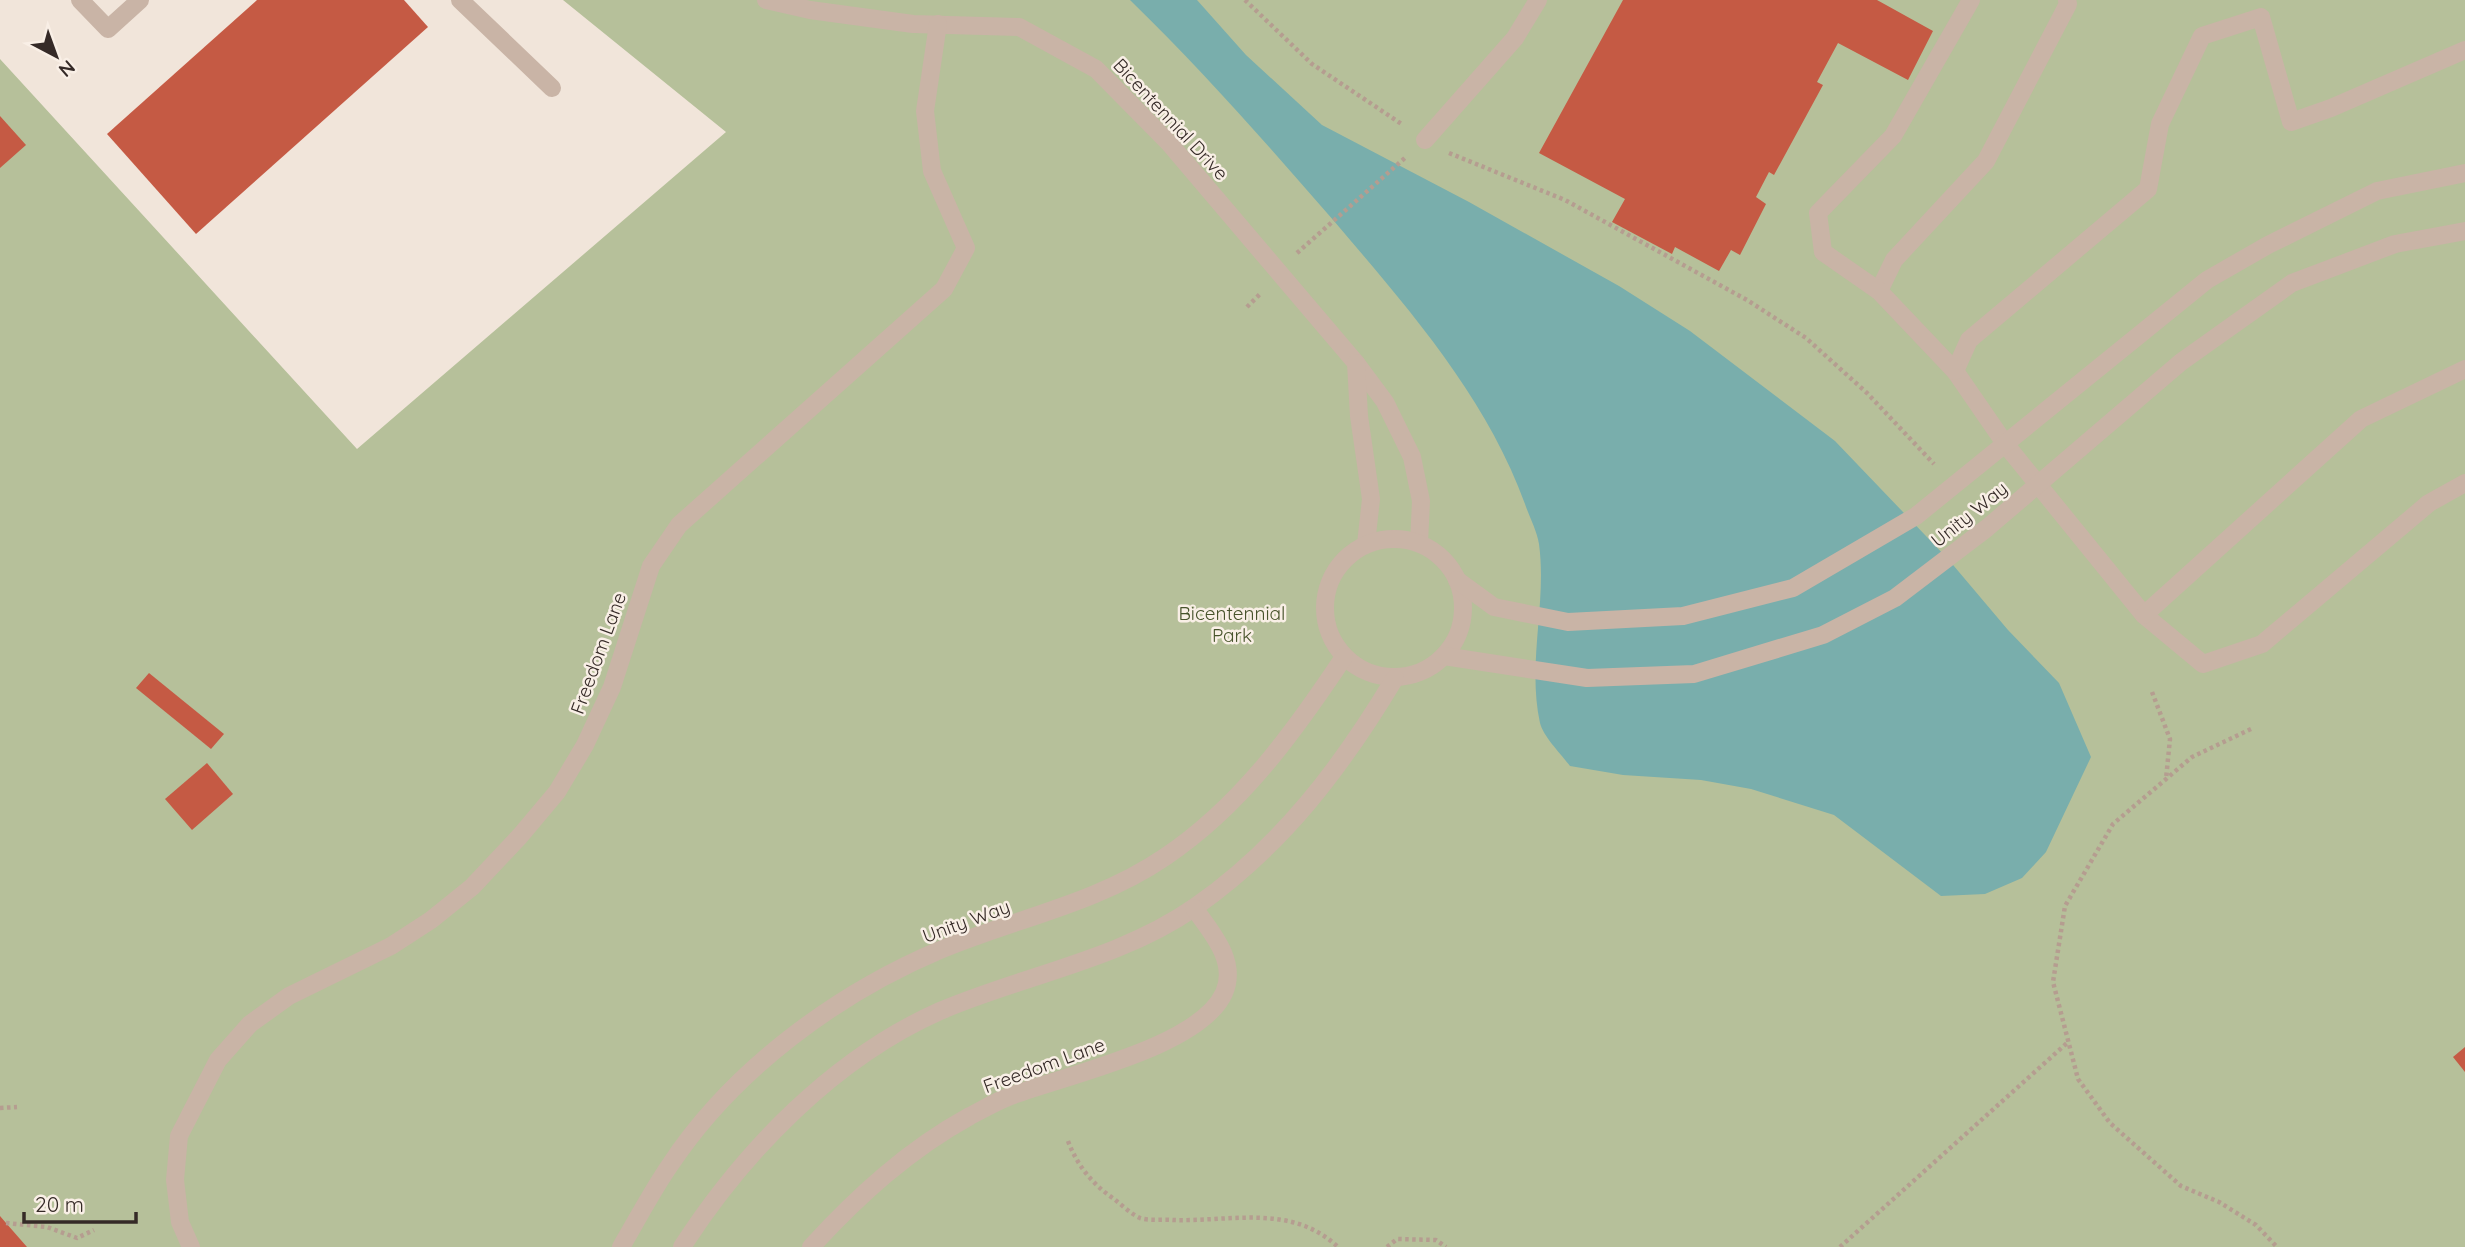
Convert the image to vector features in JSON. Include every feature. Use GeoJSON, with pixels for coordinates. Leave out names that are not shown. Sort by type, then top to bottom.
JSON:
{"type":"FeatureCollection","features":[{"type":"Feature","properties":{"kind":"street"},"geometry":{"type":"LineString","coordinates":[[80,0],[108,29],[140,0]]}},
{"type":"Feature","properties":{"kind":"street"},"geometry":{"type":"LineString","coordinates":[[460,0],[552,88]]}},
{"type":"Feature","properties":{"kind":"street","name":"Bicentennial Drive"},"geometry":{"type":"LineString","coordinates":[[766,0],[810,10],[938,24],[1019,27],[1096,69],[1169,143],[1356,363],[1385,402],[1412,457],[1421,501],[1419,543]]}},
{"type":"Feature","properties":{"kind":"street"},"geometry":{"type":"LineString","coordinates":[[1425,140],[1515,38],[1538,0]]}},
{"type":"Feature","properties":{"kind":"street"},"geometry":{"type":"LineString","coordinates":[[1971,0],[1892,136],[1818,213],[1823,252],[1879,291],[1955,371],[2006,445],[2040,483],[2144,615],[2203,664],[2262,644],[2429,503],[2465,483]]}},
{"type":"Feature","properties":{"kind":"street"},"geometry":{"type":"LineString","coordinates":[[1879,291],[1894,260],[1986,161],[2068,4],[2067,0]]}},
{"type":"Feature","properties":{"kind":"street"},"geometry":{"type":"LineString","coordinates":[[1955,371],[1969,340],[2148,189],[2160,124],[2202,36],[2261,18],[2291,122],[2331,108],[2465,50]]}},
{"type":"Feature","properties":{"kind":"street","name":"Freedom Lane"},"geometry":{"type":"LineString","coordinates":[[191,1247],[180,1222],[175,1180],[179,1136],[218,1060],[250,1024],[289,996],[391,946],[431,920],[472,887],[557,792],[585,745],[612,687],[651,566],[679,525],[944,289],[966,248],[932,171],[925,111],[938,24]]}},
{"type":"Feature","properties":{"kind":"street","name":"Unity Way"},"geometry":{"type":"LineString","coordinates":[[1457,580],[1494,607],[1568,622],[1683,616],[1793,588],[1916,516],[2207,280],[2268,245],[2377,191],[2465,173]]}},
{"type":"Feature","properties":{"kind":"street","name":"Unity Way"},"geometry":{"type":"LineString","coordinates":[[1444,656],[1587,678],[1694,674],[1824,635],[1895,598],[2040,483],[2180,362],[2292,283],[2395,244],[2465,231]]}},
{"type":"Feature","properties":{"kind":"street"},"geometry":{"type":"LineString","coordinates":[[1356,363],[1359,416],[1371,499],[1366,544]]}},
{"type":"Feature","properties":{"kind":"street"},"geometry":{"type":"LineString","coordinates":[[2144,615],[2361,419],[2465,369]]}},
{"type":"Feature","properties":{"kind":"street"},"geometry":{"type":"LineString","coordinates":[[1395,537],[1419,543],[1442,558],[1457,580],[1464,606],[1459,633],[1444,656],[1422,672],[1395,678],[1368,673],[1344,657],[1331,636],[1324,610],[1329,583],[1343,560],[1366,544],[1395,537]]}},
{"type":"Feature","properties":{"kind":"street","name":"Unity Way"},"geometry":{"type":"LineString","coordinates":[[621,1247],[670,1164],[714,1109],[763,1062],[815,1019],[940,950],[1047,915],[1109,890],[1165,857],[1209,822],[1259,775],[1344,657]]}},
{"type":"Feature","properties":{"kind":"street"},"geometry":{"type":"LineString","coordinates":[[682,1247],[706,1210],[757,1146],[811,1096],[876,1048],[939,1012],[1093,957],[1153,932],[1194,908],[1244,869],[1287,827],[1332,776],[1395,678]]}},
{"type":"Feature","properties":{"kind":"street","name":"Freedom Lane"},"geometry":{"type":"LineString","coordinates":[[811,1247],[883,1175],[968,1117],[1007,1097],[1150,1047],[1212,1011],[1225,992],[1228,971],[1222,947],[1194,908]]}},
{"type":"Feature","properties":{"kind":"path"},"geometry":{"type":"LineString","coordinates":[[1245,0],[1312,64],[1425,140],[1473,165],[1565,200],[1747,300],[1807,338],[1867,393],[1934,464]]}},
{"type":"Feature","properties":{"kind":"path"},"geometry":{"type":"LineString","coordinates":[[1303,246],[1401,161]]}},
{"type":"Feature","properties":{"kind":"path"},"geometry":{"type":"LineString","coordinates":[[2152,692],[2170,739],[2165,780]]}},
{"type":"Feature","properties":{"kind":"path"},"geometry":{"type":"LineString","coordinates":[[2251,729],[2193,757],[2113,824],[2064,906],[2053,982],[2078,1079],[2110,1123],[2181,1186],[2218,1202],[2256,1225],[2277,1247]]}},
{"type":"Feature","properties":{"kind":"path"},"geometry":{"type":"LineString","coordinates":[[1840,1247],[2067,1043]]}},
{"type":"Feature","properties":{"kind":"path"},"geometry":{"type":"LineString","coordinates":[[0,1108],[17,1107]]}},
{"type":"Feature","properties":{"kind":"path"},"geometry":{"type":"LineString","coordinates":[[1068,1141],[1076,1162],[1102,1191],[1141,1218],[1211,1222],[1255,1215],[1292,1222],[1330,1239],[1338,1247]]}},
{"type":"Feature","properties":{"kind":"path"},"geometry":{"type":"LineString","coordinates":[[6,1223],[47,1227],[77,1238],[94,1230]]}},
{"type":"Feature","properties":{"kind":"path"},"geometry":{"type":"LineString","coordinates":[[1387,1247],[1397,1239],[1436,1240],[1446,1247]]}},
{"type":"Feature","properties":{"kind":"green space","name":"Bicentennial Park"},"geometry":{"type":"Polygon","coordinates":[[[563,0],[2465,0],[2465,1247],[0,1247],[0,59],[357,449],[726,132],[563,0]]]}},
{"type":"Feature","properties":{"kind":"water"},"geometry":{"type":"Polygon","coordinates":[[[1130,0],[1197,0],[1246,55],[1322,125],[1469,202],[1619,286],[1690,331],[1835,441],[1948,559],[2008,630],[2059,683],[2091,757],[2046,852],[2022,878],[1985,894],[1941,896],[1834,815],[1751,789],[1701,780],[1623,775],[1570,766],[1548,739],[1540,723],[1535,678],[1541,588],[1538,539],[1509,464],[1489,426],[1442,354],[1362,253],[1234,108],[1130,0]]]}},
{"type":"Feature","properties":{"kind":"building"},"geometry":{"type":"Polygon","coordinates":[[[257,0],[404,0],[428,27],[196,234],[107,134],[257,0]]]}},
{"type":"Feature","properties":{"kind":"building"},"geometry":{"type":"Polygon","coordinates":[[[1623,0],[1877,0],[1933,31],[1908,80],[1838,43],[1817,82],[1823,85],[1774,175],[1769,172],[1756,197],[1766,204],[1740,255],[1731,250],[1719,271],[1675,247],[1672,254],[1612,222],[1625,199],[1539,153],[1623,0]]]}},
{"type":"Feature","properties":{"kind":"building"},"geometry":{"type":"Polygon","coordinates":[[[0,116],[26,145],[0,168],[0,116]]]}},
{"type":"Feature","properties":{"kind":"building"},"geometry":{"type":"Polygon","coordinates":[[[149,673],[224,734],[211,749],[136,688],[149,673]]]}},
{"type":"Feature","properties":{"kind":"building"},"geometry":{"type":"Polygon","coordinates":[[[207,763],[233,794],[192,830],[165,799],[207,763]]]}},
{"type":"Feature","properties":{"kind":"building"},"geometry":{"type":"Polygon","coordinates":[[[2465,1047],[2465,1072],[2453,1057],[2465,1047]]]}},
{"type":"Feature","properties":{"kind":"building"},"geometry":{"type":"Polygon","coordinates":[[[0,1216],[6,1223],[27,1247],[0,1247],[0,1216]]]}}]}
